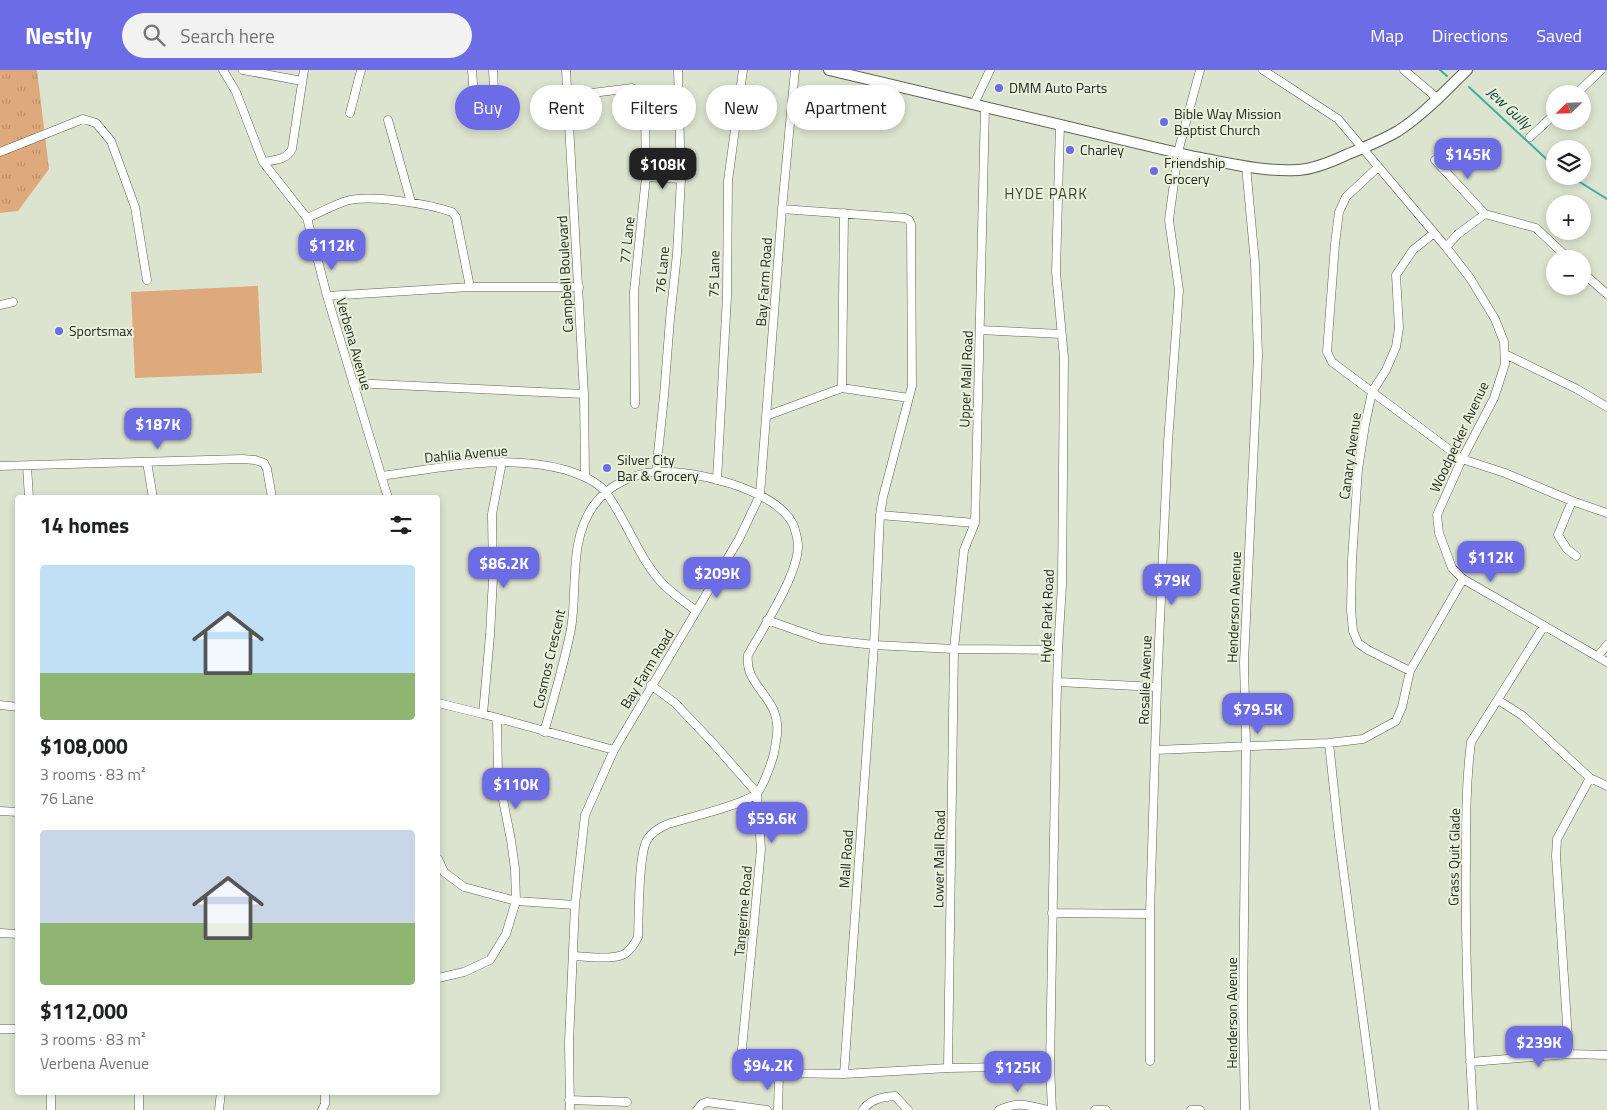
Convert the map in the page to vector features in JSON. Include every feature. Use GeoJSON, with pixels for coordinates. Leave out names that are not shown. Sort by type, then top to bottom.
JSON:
{"type":"FeatureCollection","features":[{"type":"Feature","properties":{"kind":"main road"},"geometry":{"type":"LineString","coordinates":[[829,70],[860,74],[974,104],[1178,152],[1269,170],[1302,170],[1325,164],[1362,149],[1397,131],[1438,98],[1467,70]]}},
{"type":"Feature","properties":{"kind":"street","name":"Verbena Avenue"},"geometry":{"type":"LineString","coordinates":[[223,70],[236,92],[263,162],[307,218],[327,296],[387,495]]}},
{"type":"Feature","properties":{"kind":"street"},"geometry":{"type":"LineString","coordinates":[[243,70],[302,82]]}},
{"type":"Feature","properties":{"kind":"street"},"geometry":{"type":"LineString","coordinates":[[263,162],[284,158],[292,149],[304,70]]}},
{"type":"Feature","properties":{"kind":"street"},"geometry":{"type":"LineString","coordinates":[[350,113],[361,70]]}},
{"type":"Feature","properties":{"kind":"street"},"geometry":{"type":"LineString","coordinates":[[472,70],[473,85]]}},
{"type":"Feature","properties":{"kind":"street"},"geometry":{"type":"LineString","coordinates":[[493,70],[494,85]]}},
{"type":"Feature","properties":{"kind":"street","name":"Campbell Boulevard"},"geometry":{"type":"LineString","coordinates":[[566,70],[567,85]]}},
{"type":"Feature","properties":{"kind":"street","name":"76 Lane"},"geometry":{"type":"LineString","coordinates":[[656,472],[677,254],[681,179],[678,70]]}},
{"type":"Feature","properties":{"kind":"street","name":"75 Lane"},"geometry":{"type":"LineString","coordinates":[[717,480],[727,296],[728,181],[743,70]]}},
{"type":"Feature","properties":{"kind":"street","name":"Bay Farm Road"},"geometry":{"type":"LineString","coordinates":[[570,1110],[569,1042],[575,905],[585,814],[614,750],[739,540],[760,495],[795,70]]}},
{"type":"Feature","properties":{"kind":"street"},"geometry":{"type":"LineString","coordinates":[[974,104],[990,70]]}},
{"type":"Feature","properties":{"kind":"street","name":"Rosalie Avenue"},"geometry":{"type":"LineString","coordinates":[[1150,1061],[1150,914],[1157,687],[1168,442],[1179,290],[1169,220],[1178,152],[1200,70]]}},
{"type":"Feature","properties":{"kind":"street","name":"Woodpecker Avenue"},"geometry":{"type":"LineString","coordinates":[[1263,70],[1338,119],[1470,278],[1495,319],[1504,342],[1505,364],[1494,398],[1462,459],[1436,515],[1439,532],[1452,568],[1463,579],[1607,662]]}},
{"type":"Feature","properties":{"kind":"street"},"geometry":{"type":"LineString","coordinates":[[1404,70],[1438,98]]}},
{"type":"Feature","properties":{"kind":"street"},"geometry":{"type":"LineString","coordinates":[[1585,85],[1601,70]]}},
{"type":"Feature","properties":{"kind":"street","name":"77 Lane"},"geometry":{"type":"LineString","coordinates":[[602,92],[632,88],[642,96],[645,111],[646,178],[634,292],[635,404]]}},
{"type":"Feature","properties":{"kind":"street","name":"Upper Mall Road"},"geometry":{"type":"LineString","coordinates":[[954,649],[964,550],[975,523],[985,106]]}},
{"type":"Feature","properties":{"kind":"street"},"geometry":{"type":"LineString","coordinates":[[0,152],[83,119],[96,123],[111,141],[135,208],[147,280]]}},
{"type":"Feature","properties":{"kind":"street"},"geometry":{"type":"LineString","coordinates":[[388,120],[411,202]]}},
{"type":"Feature","properties":{"kind":"street"},"geometry":{"type":"LineString","coordinates":[[1530,137],[1546,122]]}},
{"type":"Feature","properties":{"kind":"street","name":"Hyde Park Road"},"geometry":{"type":"LineString","coordinates":[[1052,1110],[1050,1066],[1052,913],[1058,650],[1062,585],[1064,358],[1056,272],[1060,124]]}},
{"type":"Feature","properties":{"kind":"street","name":"Campbell Boulevard"},"geometry":{"type":"LineString","coordinates":[[570,130],[584,394],[585,476]]}},
{"type":"Feature","properties":{"kind":"street"},"geometry":{"type":"LineString","coordinates":[[1435,160],[1485,214],[1536,228],[1559,250]]}},
{"type":"Feature","properties":{"kind":"street","name":"Henderson Avenue"},"geometry":{"type":"LineString","coordinates":[[1245,1110],[1243,1010],[1246,746],[1244,662],[1258,356],[1254,263],[1246,166]]}},
{"type":"Feature","properties":{"kind":"street"},"geometry":{"type":"LineString","coordinates":[[1378,167],[1346,197],[1339,212],[1327,352],[1332,362],[1462,459],[1607,513]]}},
{"type":"Feature","properties":{"kind":"street"},"geometry":{"type":"LineString","coordinates":[[646,178],[681,179]]}},
{"type":"Feature","properties":{"kind":"street"},"geometry":{"type":"LineString","coordinates":[[307,218],[346,201],[359,198],[411,202],[452,212],[456,217],[470,287]]}},
{"type":"Feature","properties":{"kind":"street"},"geometry":{"type":"LineString","coordinates":[[782,210],[844,213],[842,388]]}},
{"type":"Feature","properties":{"kind":"street","name":"Mall Road"},"geometry":{"type":"LineString","coordinates":[[844,213],[905,218],[909,220],[912,386],[880,515],[874,645],[844,1074]]}},
{"type":"Feature","properties":{"kind":"street"},"geometry":{"type":"LineString","coordinates":[[1446,247],[1458,234],[1485,214]]}},
{"type":"Feature","properties":{"kind":"street","name":"Canary Avenue"},"geometry":{"type":"LineString","coordinates":[[1410,671],[1358,643],[1353,631],[1351,610],[1358,469],[1372,392],[1386,370],[1396,347],[1399,328],[1396,275],[1413,250],[1434,233]]}},
{"type":"Feature","properties":{"kind":"street"},"geometry":{"type":"LineString","coordinates":[[1591,280],[1607,294]]}},
{"type":"Feature","properties":{"kind":"street"},"geometry":{"type":"LineString","coordinates":[[327,296],[470,287],[578,288]]}},
{"type":"Feature","properties":{"kind":"street"},"geometry":{"type":"LineString","coordinates":[[0,305],[13,302]]}},
{"type":"Feature","properties":{"kind":"street"},"geometry":{"type":"LineString","coordinates":[[980,330],[1061,334]]}},
{"type":"Feature","properties":{"kind":"street"},"geometry":{"type":"LineString","coordinates":[[1505,354],[1577,389],[1607,407]]}},
{"type":"Feature","properties":{"kind":"street"},"geometry":{"type":"LineString","coordinates":[[353,383],[584,394]]}},
{"type":"Feature","properties":{"kind":"street"},"geometry":{"type":"LineString","coordinates":[[766,416],[842,388],[909,398]]}},
{"type":"Feature","properties":{"kind":"street"},"geometry":{"type":"LineString","coordinates":[[0,466],[210,459],[255,460],[264,463],[267,468],[272,495]]}},
{"type":"Feature","properties":{"kind":"street"},"geometry":{"type":"LineString","coordinates":[[147,462],[152,495]]}},
{"type":"Feature","properties":{"kind":"street"},"geometry":{"type":"LineString","coordinates":[[483,714],[493,578],[492,514],[502,462]]}},
{"type":"Feature","properties":{"kind":"street","name":"Dahlia Avenue"},"geometry":{"type":"LineString","coordinates":[[381,476],[480,463],[502,462],[549,466],[585,476],[606,492],[640,552],[662,583],[696,611]]}},
{"type":"Feature","properties":{"kind":"street"},"geometry":{"type":"LineString","coordinates":[[27,466],[29,495]]}},
{"type":"Feature","properties":{"kind":"street","name":"Cosmos Crescent"},"geometry":{"type":"LineString","coordinates":[[544,732],[571,629],[579,537],[593,506],[606,492],[626,480],[656,472],[684,474],[717,480],[760,495],[780,509],[793,524],[798,545],[794,571],[748,655],[747,664],[750,674],[772,708],[778,724],[778,735],[772,761],[758,793]]}},
{"type":"Feature","properties":{"kind":"street"},"geometry":{"type":"LineString","coordinates":[[1572,501],[1558,535],[1567,549],[1576,556]]}},
{"type":"Feature","properties":{"kind":"street"},"geometry":{"type":"LineString","coordinates":[[880,515],[975,523]]}},
{"type":"Feature","properties":{"kind":"street"},"geometry":{"type":"LineString","coordinates":[[1155,750],[1363,739],[1396,721],[1402,707],[1410,671],[1463,579]]}},
{"type":"Feature","properties":{"kind":"street"},"geometry":{"type":"LineString","coordinates":[[767,620],[821,638],[874,645],[954,649],[1058,650]]}},
{"type":"Feature","properties":{"kind":"street","name":"Grass Quit Glade"},"geometry":{"type":"LineString","coordinates":[[1473,1110],[1465,893],[1468,761],[1471,742],[1544,626]]}},
{"type":"Feature","properties":{"kind":"street"},"geometry":{"type":"LineString","coordinates":[[1598,656],[1607,646]]}},
{"type":"Feature","properties":{"kind":"street","name":"Lower Mall Road"},"geometry":{"type":"LineString","coordinates":[[948,1068],[954,649]]}},
{"type":"Feature","properties":{"kind":"street"},"geometry":{"type":"LineString","coordinates":[[1058,682],[1157,687]]}},
{"type":"Feature","properties":{"kind":"street"},"geometry":{"type":"LineString","coordinates":[[573,956],[616,957],[625,954],[634,945],[638,937],[642,858],[647,840],[659,829],[668,824],[745,800],[758,793],[674,703],[651,685]]}},
{"type":"Feature","properties":{"kind":"street"},"geometry":{"type":"LineString","coordinates":[[1498,700],[1523,716],[1590,778],[1607,786]]}},
{"type":"Feature","properties":{"kind":"street"},"geometry":{"type":"LineString","coordinates":[[440,703],[614,750]]}},
{"type":"Feature","properties":{"kind":"street"},"geometry":{"type":"LineString","coordinates":[[0,705],[15,707]]}},
{"type":"Feature","properties":{"kind":"street"},"geometry":{"type":"LineString","coordinates":[[440,978],[464,972],[490,960],[506,934],[516,901],[515,869],[511,840],[498,775],[497,718]]}},
{"type":"Feature","properties":{"kind":"street"},"geometry":{"type":"LineString","coordinates":[[1330,742],[1339,836],[1375,1110]]}},
{"type":"Feature","properties":{"kind":"street"},"geometry":{"type":"LineString","coordinates":[[1569,1054],[1556,856],[1557,839],[1590,778]]}},
{"type":"Feature","properties":{"kind":"street","name":"Tangerine Road"},"geometry":{"type":"LineString","coordinates":[[758,793],[762,849],[741,1059],[743,1062],[780,1073]]}},
{"type":"Feature","properties":{"kind":"street"},"geometry":{"type":"LineString","coordinates":[[0,811],[15,812]]}},
{"type":"Feature","properties":{"kind":"street"},"geometry":{"type":"LineString","coordinates":[[440,863],[444,872],[464,887],[516,901],[575,905]]}},
{"type":"Feature","properties":{"kind":"street"},"geometry":{"type":"LineString","coordinates":[[1052,913],[1150,914]]}},
{"type":"Feature","properties":{"kind":"street"},"geometry":{"type":"LineString","coordinates":[[0,933],[15,934]]}},
{"type":"Feature","properties":{"kind":"street"},"geometry":{"type":"LineString","coordinates":[[0,1029],[15,1029]]}},
{"type":"Feature","properties":{"kind":"street"},"geometry":{"type":"LineString","coordinates":[[1470,1062],[1569,1054],[1607,1054]]}},
{"type":"Feature","properties":{"kind":"street"},"geometry":{"type":"LineString","coordinates":[[778,1110],[780,1073],[844,1074],[948,1068],[1050,1066]]}},
{"type":"Feature","properties":{"kind":"street"},"geometry":{"type":"LineString","coordinates":[[51,1095],[51,1110]]}},
{"type":"Feature","properties":{"kind":"street"},"geometry":{"type":"LineString","coordinates":[[138,1110],[139,1095]]}},
{"type":"Feature","properties":{"kind":"street"},"geometry":{"type":"LineString","coordinates":[[219,1110],[221,1095]]}},
{"type":"Feature","properties":{"kind":"street"},"geometry":{"type":"LineString","coordinates":[[322,1110],[325,1104],[325,1095]]}},
{"type":"Feature","properties":{"kind":"street"},"geometry":{"type":"LineString","coordinates":[[863,1110],[867,1104],[883,1097],[895,1096],[908,1110]]}},
{"type":"Feature","properties":{"kind":"street"},"geometry":{"type":"LineString","coordinates":[[570,1100],[627,1102]]}},
{"type":"Feature","properties":{"kind":"street"},"geometry":{"type":"LineString","coordinates":[[697,1110],[702,1104],[707,1102],[767,1110]]}},
{"type":"Feature","properties":{"kind":"street"},"geometry":{"type":"LineString","coordinates":[[999,1110],[1013,1104],[1024,1104],[1047,1110]]}},
{"type":"Feature","properties":{"kind":"street"},"geometry":{"type":"LineString","coordinates":[[1095,1110],[1106,1110]]}},
{"type":"Feature","properties":{"kind":"street"},"geometry":{"type":"LineString","coordinates":[[1191,1110],[1200,1110]]}},
{"type":"Feature","properties":{"kind":"green space"},"geometry":{"type":"Polygon","coordinates":[[[0,70],[37,70],[49,169],[18,211],[0,213],[0,70]]]}},
{"type":"Feature","properties":{"kind":"green space"},"geometry":{"type":"Polygon","coordinates":[[[258,286],[262,373],[135,378],[131,292],[258,286]]]}},
{"type":"Feature","properties":{"kind":"waterway"},"geometry":{"type":"LineString","coordinates":[[1440,70],[1447,76]]}},
{"type":"Feature","properties":{"kind":"waterway","name":"Jew Gully"},"geometry":{"type":"LineString","coordinates":[[1469,87],[1546,159]]}},
{"type":"Feature","properties":{"kind":"waterway","name":"Jew Gully"},"geometry":{"type":"LineString","coordinates":[[1584,185],[1607,199]]}},
{"type":"Feature","properties":{"kind":"place","name":"DMM Auto Parts"},"geometry":{"type":"Point","coordinates":[999,88]}},
{"type":"Feature","properties":{"kind":"place","name":"Bible Way Mission Baptist Church"},"geometry":{"type":"Point","coordinates":[1164,122]}},
{"type":"Feature","properties":{"kind":"place","name":"Charley"},"geometry":{"type":"Point","coordinates":[1070,150]}},
{"type":"Feature","properties":{"kind":"place","name":"Friendship Grocery"},"geometry":{"type":"Point","coordinates":[1154,171]}},
{"type":"Feature","properties":{"kind":"place","name":"Sportsmax"},"geometry":{"type":"Point","coordinates":[59,331]}},
{"type":"Feature","properties":{"kind":"place","name":"Silver City Bar & Grocery"},"geometry":{"type":"Point","coordinates":[607,468]}},
{"type":"Feature","properties":{"kind":"district","name":"HYDE PARK"},"geometry":{"type":"Point","coordinates":[1046,194]}}]}
